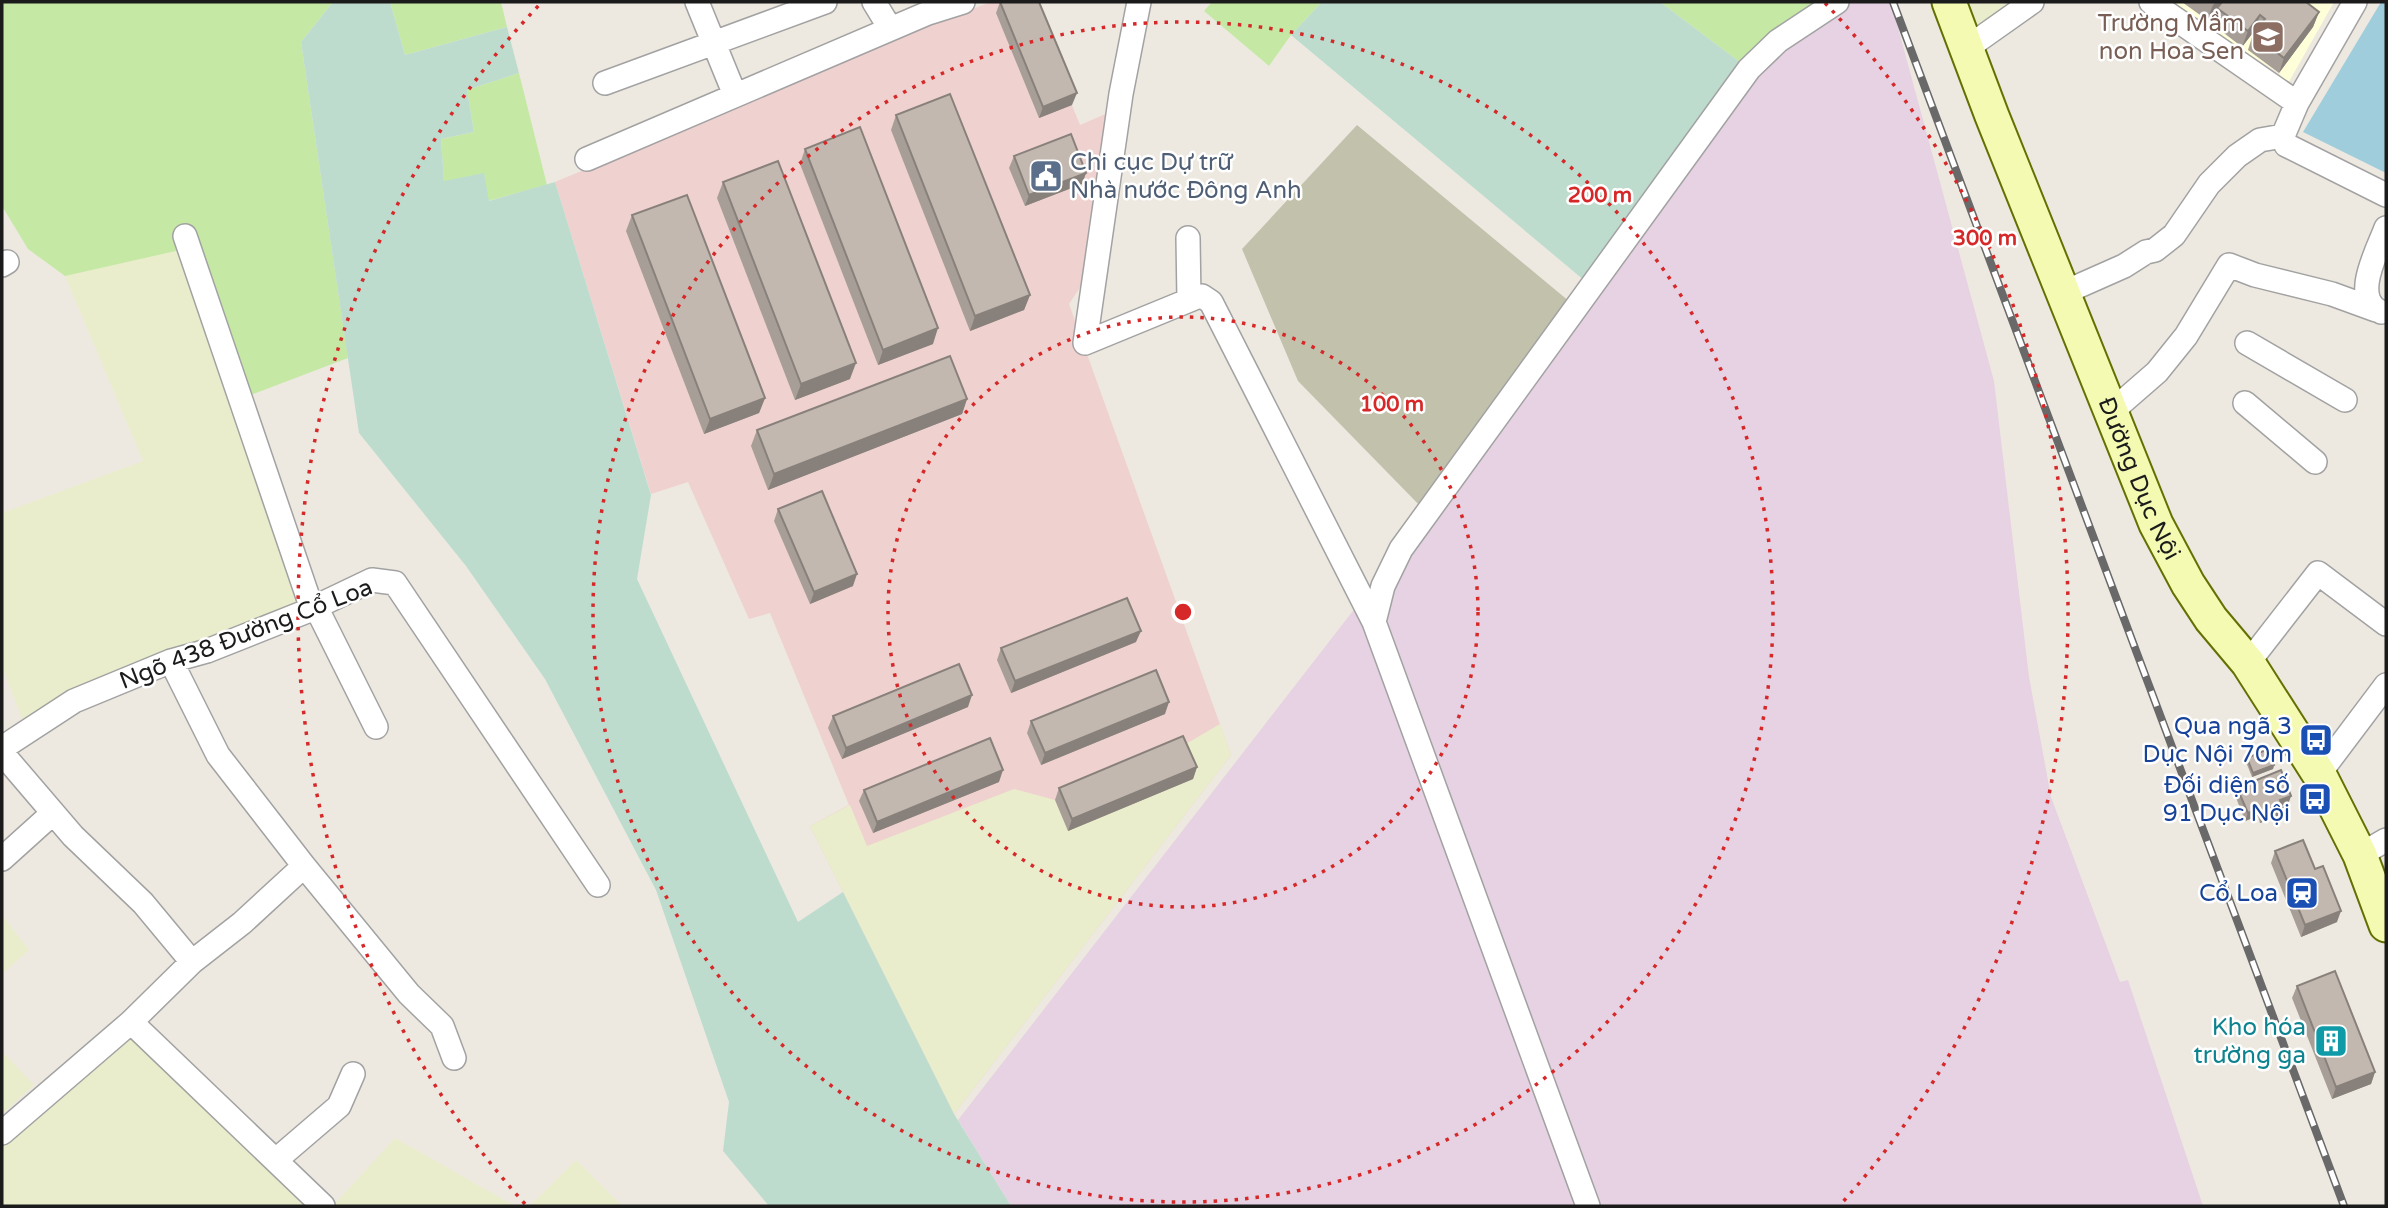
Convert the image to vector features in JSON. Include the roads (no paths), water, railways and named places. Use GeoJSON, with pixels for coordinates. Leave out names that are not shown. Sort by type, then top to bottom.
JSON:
{"type":"FeatureCollection","features":[{"type":"Feature","properties":{"kind":"street"},"geometry":{"type":"LineString","coordinates":[[697,2],[736,95]]}},
{"type":"Feature","properties":{"kind":"street"},"geometry":{"type":"LineString","coordinates":[[605,83],[825,2]]}},
{"type":"Feature","properties":{"kind":"street"},"geometry":{"type":"LineString","coordinates":[[874,2],[888,30]]}},
{"type":"Feature","properties":{"kind":"street"},"geometry":{"type":"LineString","coordinates":[[1139,2],[1119,107],[1085,343],[1189,300],[1202,296],[1211,302],[1374,622],[1588,1206]]}},
{"type":"Feature","properties":{"kind":"street"},"geometry":{"type":"LineString","coordinates":[[1374,622],[1383,586],[1401,549],[1749,69],[1777,41],[1837,2]]}},
{"type":"Feature","properties":{"kind":"street","name":"Đường Dục Nội"},"geometry":{"type":"LineString","coordinates":[[1949,2],[2156,524],[2188,584],[2211,619],[2248,663],[2319,774],[2373,847],[2386,925]]}},
{"type":"Feature","properties":{"kind":"street"},"geometry":{"type":"LineString","coordinates":[[1967,48],[2032,2]]}},
{"type":"Feature","properties":{"kind":"street"},"geometry":{"type":"LineString","coordinates":[[2151,2],[2297,103]]}},
{"type":"Feature","properties":{"kind":"street"},"geometry":{"type":"LineString","coordinates":[[2355,2],[2297,103],[2283,136],[2286,145],[2293,150],[2386,195]]}},
{"type":"Feature","properties":{"kind":"street"},"geometry":{"type":"LineString","coordinates":[[587,159],[955,3]]}},
{"type":"Feature","properties":{"kind":"street"},"geometry":{"type":"LineString","coordinates":[[2063,293],[2155,250],[2174,235],[2209,184],[2237,156],[2260,140],[2283,136]]}},
{"type":"Feature","properties":{"kind":"street"},"geometry":{"type":"LineString","coordinates":[[2381,312],[2366,292],[2365,284],[2386,228]]}},
{"type":"Feature","properties":{"kind":"street"},"geometry":{"type":"LineString","coordinates":[[185,236],[314,608],[376,727]]}},
{"type":"Feature","properties":{"kind":"street"},"geometry":{"type":"LineString","coordinates":[[1188,239],[1189,300]]}},
{"type":"Feature","properties":{"kind":"street"},"geometry":{"type":"LineString","coordinates":[[2111,412],[2157,372],[2186,336],[2229,265],[2255,275],[2332,294],[2381,312]]}},
{"type":"Feature","properties":{"kind":"street"},"geometry":{"type":"LineString","coordinates":[[2247,343],[2345,400]]}},
{"type":"Feature","properties":{"kind":"street"},"geometry":{"type":"LineString","coordinates":[[2245,403],[2315,462]]}},
{"type":"Feature","properties":{"kind":"street"},"geometry":{"type":"LineString","coordinates":[[2248,663],[2318,573],[2386,624]]}},
{"type":"Feature","properties":{"kind":"street","name":"Ngõ 438 Đường Cổ Loa"},"geometry":{"type":"LineString","coordinates":[[2,751],[74,701],[171,661],[207,651],[314,608],[372,580],[395,583],[598,885]]}},
{"type":"Feature","properties":{"kind":"street"},"geometry":{"type":"LineString","coordinates":[[171,661],[218,755],[304,866],[409,994],[442,1026],[454,1058]]}},
{"type":"Feature","properties":{"kind":"street"},"geometry":{"type":"LineString","coordinates":[[2319,774],[2386,685]]}},
{"type":"Feature","properties":{"kind":"street"},"geometry":{"type":"LineString","coordinates":[[2,751],[73,836],[143,903],[192,962]]}},
{"type":"Feature","properties":{"kind":"street"},"geometry":{"type":"LineString","coordinates":[[2,859],[53,813]]}},
{"type":"Feature","properties":{"kind":"street"},"geometry":{"type":"LineString","coordinates":[[2,1133],[131,1022],[192,962],[242,923],[304,866]]}},
{"type":"Feature","properties":{"kind":"street"},"geometry":{"type":"LineString","coordinates":[[131,1022],[323,1206]]}},
{"type":"Feature","properties":{"kind":"street"},"geometry":{"type":"LineString","coordinates":[[276,1160],[339,1106],[353,1074]]}},
{"type":"Feature","properties":{"kind":"water"},"geometry":{"type":"Polygon","coordinates":[[[2381,2],[2386,2],[2386,173],[2303,132],[2381,2]]]}},
{"type":"Feature","properties":{"kind":"railway"},"geometry":{"type":"LineString","coordinates":[[1893,2],[2344,1206]]}},
{"type":"Feature","properties":{"kind":"place","name":"Trường Mầm non Hoa Sen"},"geometry":{"type":"Point","coordinates":[2268,37]}},
{"type":"Feature","properties":{"kind":"place","name":"Chi cục Dự trữ Nhà nước Đông Anh"},"geometry":{"type":"Point","coordinates":[1046,176]}},
{"type":"Feature","properties":{"kind":"place","name":"Qua ngã 3 Dục Nội 70m"},"geometry":{"type":"Point","coordinates":[2316,740]}},
{"type":"Feature","properties":{"kind":"place","name":"Đối diện số 91 Dục Nội"},"geometry":{"type":"Point","coordinates":[2315,799]}},
{"type":"Feature","properties":{"kind":"place","name":"Cổ Loa"},"geometry":{"type":"Point","coordinates":[2302,893]}},
{"type":"Feature","properties":{"kind":"place","name":"Kho hóa trường ga"},"geometry":{"type":"Point","coordinates":[2331,1041]}}]}
